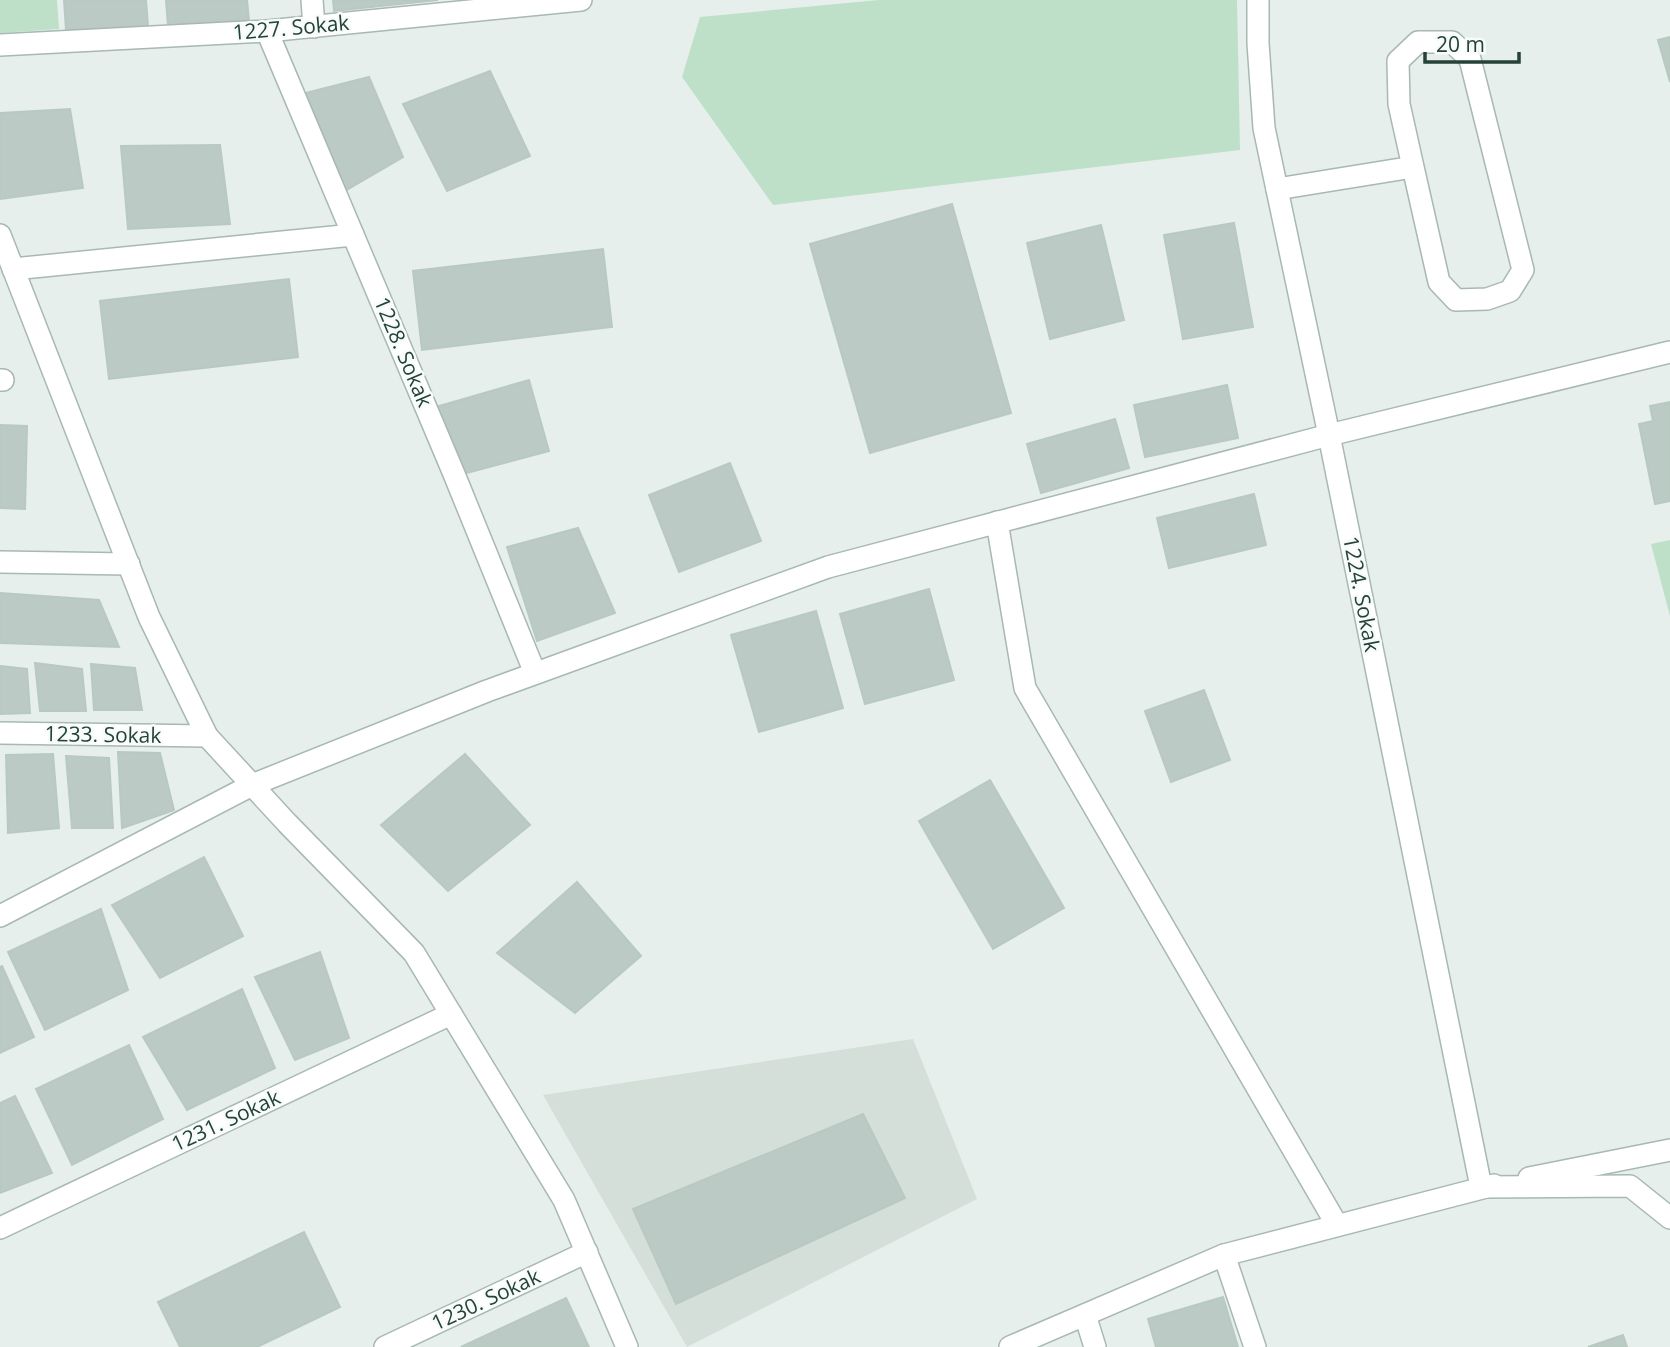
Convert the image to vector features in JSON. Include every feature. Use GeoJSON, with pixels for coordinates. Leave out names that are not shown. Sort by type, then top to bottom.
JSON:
{"type":"FeatureCollection","features":[{"type":"Feature","properties":{"kind":"street"},"geometry":{"type":"LineString","coordinates":[[312,0],[314,27]]}},
{"type":"Feature","properties":{"kind":"street","name":"1224. Sokak"},"geometry":{"type":"LineString","coordinates":[[1258,0],[1264,128],[1481,1187]]}},
{"type":"Feature","properties":{"kind":"street","name":"1227. Sokak"},"geometry":{"type":"LineString","coordinates":[[0,46],[267,31],[566,1]]}},
{"type":"Feature","properties":{"kind":"street","name":"1228. Sokak"},"geometry":{"type":"LineString","coordinates":[[267,31],[535,673]]}},
{"type":"Feature","properties":{"kind":"street"},"geometry":{"type":"LineString","coordinates":[[1418,42],[1452,42],[1470,59],[1523,270],[1510,291],[1487,299],[1457,300],[1439,282],[1413,167],[1399,104],[1398,61],[1418,42]]}},
{"type":"Feature","properties":{"kind":"street"},"geometry":{"type":"LineString","coordinates":[[1277,189],[1413,167]]}},
{"type":"Feature","properties":{"kind":"street"},"geometry":{"type":"LineString","coordinates":[[0,235],[149,617],[207,736],[414,953],[564,1200],[627,1347]]}},
{"type":"Feature","properties":{"kind":"street"},"geometry":{"type":"LineString","coordinates":[[13,269],[353,235]]}},
{"type":"Feature","properties":{"kind":"street"},"geometry":{"type":"LineString","coordinates":[[0,916],[252,785],[535,673],[828,567],[1329,435],[1670,352]]}},
{"type":"Feature","properties":{"kind":"street"},"geometry":{"type":"LineString","coordinates":[[998,522],[1025,688],[1337,1225]]}},
{"type":"Feature","properties":{"kind":"street"},"geometry":{"type":"LineString","coordinates":[[0,562],[129,564]]}},
{"type":"Feature","properties":{"kind":"street","name":"1233. Sokak"},"geometry":{"type":"LineString","coordinates":[[0,733],[207,736]]}},
{"type":"Feature","properties":{"kind":"street","name":"1231. Sokak"},"geometry":{"type":"LineString","coordinates":[[0,1228],[451,1014]]}},
{"type":"Feature","properties":{"kind":"street"},"geometry":{"type":"LineString","coordinates":[[1010,1347],[1224,1255],[1481,1187],[1670,1150]]}},
{"type":"Feature","properties":{"kind":"street"},"geometry":{"type":"LineString","coordinates":[[1481,1187],[1630,1186],[1670,1218]]}},
{"type":"Feature","properties":{"kind":"street","name":"1230. Sokak"},"geometry":{"type":"LineString","coordinates":[[385,1347],[587,1252]]}},
{"type":"Feature","properties":{"kind":"street"},"geometry":{"type":"LineString","coordinates":[[1224,1255],[1255,1347]]}},
{"type":"Feature","properties":{"kind":"street"},"geometry":{"type":"LineString","coordinates":[[1085,1315],[1095,1347]]}},
{"type":"Feature","properties":{"kind":"shaded area"},"geometry":{"type":"Polygon","coordinates":[[[913,1039],[977,1199],[687,1347],[543,1095],[913,1039]]]}},
{"type":"Feature","properties":{"kind":"green space"},"geometry":{"type":"Polygon","coordinates":[[[0,0],[57,0],[59,29],[0,33],[0,0]]]}},
{"type":"Feature","properties":{"kind":"green space"},"geometry":{"type":"Polygon","coordinates":[[[879,0],[1237,0],[1240,150],[773,205],[682,77],[700,17],[879,0]]]}},
{"type":"Feature","properties":{"kind":"green space"},"geometry":{"type":"Polygon","coordinates":[[[1670,540],[1670,616],[1651,544],[1670,540]]]}},
{"type":"Feature","properties":{"kind":"building"},"geometry":{"type":"Polygon","coordinates":[[[64,0],[146,0],[148,26],[66,30],[64,0]]]}},
{"type":"Feature","properties":{"kind":"building"},"geometry":{"type":"Polygon","coordinates":[[[166,0],[247,0],[249,20],[168,26],[166,0]]]}},
{"type":"Feature","properties":{"kind":"building"},"geometry":{"type":"Polygon","coordinates":[[[333,0],[438,0],[334,11],[333,0]]]}},
{"type":"Feature","properties":{"kind":"building"},"geometry":{"type":"Polygon","coordinates":[[[1670,37],[1670,82],[1658,40],[1670,37]]]}},
{"type":"Feature","properties":{"kind":"building"},"geometry":{"type":"Polygon","coordinates":[[[490,71],[530,156],[447,191],[403,104],[490,71]]]}},
{"type":"Feature","properties":{"kind":"building"},"geometry":{"type":"Polygon","coordinates":[[[369,77],[403,157],[343,192],[302,94],[369,77]]]}},
{"type":"Feature","properties":{"kind":"building"},"geometry":{"type":"Polygon","coordinates":[[[70,109],[83,188],[0,199],[0,113],[70,109]]]}},
{"type":"Feature","properties":{"kind":"building"},"geometry":{"type":"Polygon","coordinates":[[[220,145],[230,224],[128,229],[121,146],[220,145]]]}},
{"type":"Feature","properties":{"kind":"building"},"geometry":{"type":"Polygon","coordinates":[[[952,204],[1011,413],[870,453],[810,244],[952,204]]]}},
{"type":"Feature","properties":{"kind":"building"},"geometry":{"type":"Polygon","coordinates":[[[1234,223],[1253,327],[1183,339],[1164,235],[1234,223]]]}},
{"type":"Feature","properties":{"kind":"building"},"geometry":{"type":"Polygon","coordinates":[[[1101,225],[1124,320],[1050,339],[1027,243],[1101,225]]]}},
{"type":"Feature","properties":{"kind":"building"},"geometry":{"type":"Polygon","coordinates":[[[603,249],[612,327],[422,350],[413,271],[603,249]]]}},
{"type":"Feature","properties":{"kind":"building"},"geometry":{"type":"Polygon","coordinates":[[[289,279],[298,357],[109,379],[100,301],[289,279]]]}},
{"type":"Feature","properties":{"kind":"building"},"geometry":{"type":"Polygon","coordinates":[[[529,380],[549,451],[459,475],[436,407],[529,380]]]}},
{"type":"Feature","properties":{"kind":"building"},"geometry":{"type":"Polygon","coordinates":[[[1227,385],[1238,438],[1145,457],[1134,405],[1227,385]]]}},
{"type":"Feature","properties":{"kind":"building"},"geometry":{"type":"Polygon","coordinates":[[[1670,402],[1670,501],[1655,504],[1639,424],[1653,421],[1650,406],[1670,402]]]}},
{"type":"Feature","properties":{"kind":"building"},"geometry":{"type":"Polygon","coordinates":[[[1115,419],[1129,468],[1041,493],[1027,444],[1115,419]]]}},
{"type":"Feature","properties":{"kind":"building"},"geometry":{"type":"Polygon","coordinates":[[[0,425],[27,426],[25,509],[0,508],[0,425]]]}},
{"type":"Feature","properties":{"kind":"building"},"geometry":{"type":"Polygon","coordinates":[[[730,463],[761,541],[679,572],[649,495],[730,463]]]}},
{"type":"Feature","properties":{"kind":"building"},"geometry":{"type":"Polygon","coordinates":[[[1254,494],[1266,545],[1169,568],[1157,518],[1254,494]]]}},
{"type":"Feature","properties":{"kind":"building"},"geometry":{"type":"Polygon","coordinates":[[[578,528],[615,613],[537,641],[507,547],[578,528]]]}},
{"type":"Feature","properties":{"kind":"building"},"geometry":{"type":"Polygon","coordinates":[[[929,589],[954,680],[865,704],[840,614],[929,589]]]}},
{"type":"Feature","properties":{"kind":"building"},"geometry":{"type":"Polygon","coordinates":[[[0,593],[99,600],[119,647],[0,643],[0,593]]]}},
{"type":"Feature","properties":{"kind":"building"},"geometry":{"type":"Polygon","coordinates":[[[816,611],[843,708],[759,732],[731,635],[816,611]]]}},
{"type":"Feature","properties":{"kind":"building"},"geometry":{"type":"Polygon","coordinates":[[[35,663],[82,669],[86,711],[40,711],[35,663]]]}},
{"type":"Feature","properties":{"kind":"building"},"geometry":{"type":"Polygon","coordinates":[[[91,664],[135,668],[142,710],[94,710],[91,664]]]}},
{"type":"Feature","properties":{"kind":"building"},"geometry":{"type":"Polygon","coordinates":[[[0,666],[27,669],[30,713],[0,714],[0,666]]]}},
{"type":"Feature","properties":{"kind":"building"},"geometry":{"type":"Polygon","coordinates":[[[1204,690],[1230,760],[1171,782],[1145,711],[1204,690]]]}},
{"type":"Feature","properties":{"kind":"building"},"geometry":{"type":"Polygon","coordinates":[[[118,752],[160,753],[174,810],[122,828],[118,752]]]}},
{"type":"Feature","properties":{"kind":"building"},"geometry":{"type":"Polygon","coordinates":[[[53,754],[59,828],[8,833],[6,755],[53,754]]]}},
{"type":"Feature","properties":{"kind":"building"},"geometry":{"type":"Polygon","coordinates":[[[465,754],[530,825],[448,891],[381,825],[465,754]]]}},
{"type":"Feature","properties":{"kind":"building"},"geometry":{"type":"Polygon","coordinates":[[[66,756],[109,758],[113,828],[72,828],[66,756]]]}},
{"type":"Feature","properties":{"kind":"building"},"geometry":{"type":"Polygon","coordinates":[[[990,780],[1064,908],[993,949],[919,821],[990,780]]]}},
{"type":"Feature","properties":{"kind":"building"},"geometry":{"type":"Polygon","coordinates":[[[204,857],[243,936],[160,978],[112,905],[204,857]]]}},
{"type":"Feature","properties":{"kind":"building"},"geometry":{"type":"Polygon","coordinates":[[[577,882],[641,956],[575,1013],[497,953],[577,882]]]}},
{"type":"Feature","properties":{"kind":"building"},"geometry":{"type":"Polygon","coordinates":[[[101,909],[128,990],[45,1030],[8,952],[101,909]]]}},
{"type":"Feature","properties":{"kind":"building"},"geometry":{"type":"Polygon","coordinates":[[[320,952],[349,1038],[295,1060],[255,977],[320,952]]]}},
{"type":"Feature","properties":{"kind":"building"},"geometry":{"type":"Polygon","coordinates":[[[2,966],[34,1037],[0,1053],[0,967],[2,966]]]}},
{"type":"Feature","properties":{"kind":"building"},"geometry":{"type":"Polygon","coordinates":[[[242,989],[275,1068],[187,1110],[143,1037],[242,989]]]}},
{"type":"Feature","properties":{"kind":"building"},"geometry":{"type":"Polygon","coordinates":[[[129,1045],[163,1119],[72,1165],[36,1089],[129,1045]]]}},
{"type":"Feature","properties":{"kind":"building"},"geometry":{"type":"Polygon","coordinates":[[[15,1096],[52,1173],[0,1193],[0,1103],[15,1096]]]}},
{"type":"Feature","properties":{"kind":"building"},"geometry":{"type":"Polygon","coordinates":[[[863,1114],[905,1198],[676,1304],[633,1209],[863,1114]]]}},
{"type":"Feature","properties":{"kind":"building"},"geometry":{"type":"Polygon","coordinates":[[[304,1232],[340,1307],[257,1347],[180,1347],[158,1302],[304,1232]]]}},
{"type":"Feature","properties":{"kind":"building"},"geometry":{"type":"Polygon","coordinates":[[[1223,1297],[1238,1347],[1156,1347],[1148,1319],[1223,1297]]]}},
{"type":"Feature","properties":{"kind":"building"},"geometry":{"type":"Polygon","coordinates":[[[566,1298],[589,1347],[461,1347],[566,1298]]]}},
{"type":"Feature","properties":{"kind":"building"},"geometry":{"type":"Polygon","coordinates":[[[1623,1335],[1627,1347],[1588,1347],[1623,1335]]]}}]}
